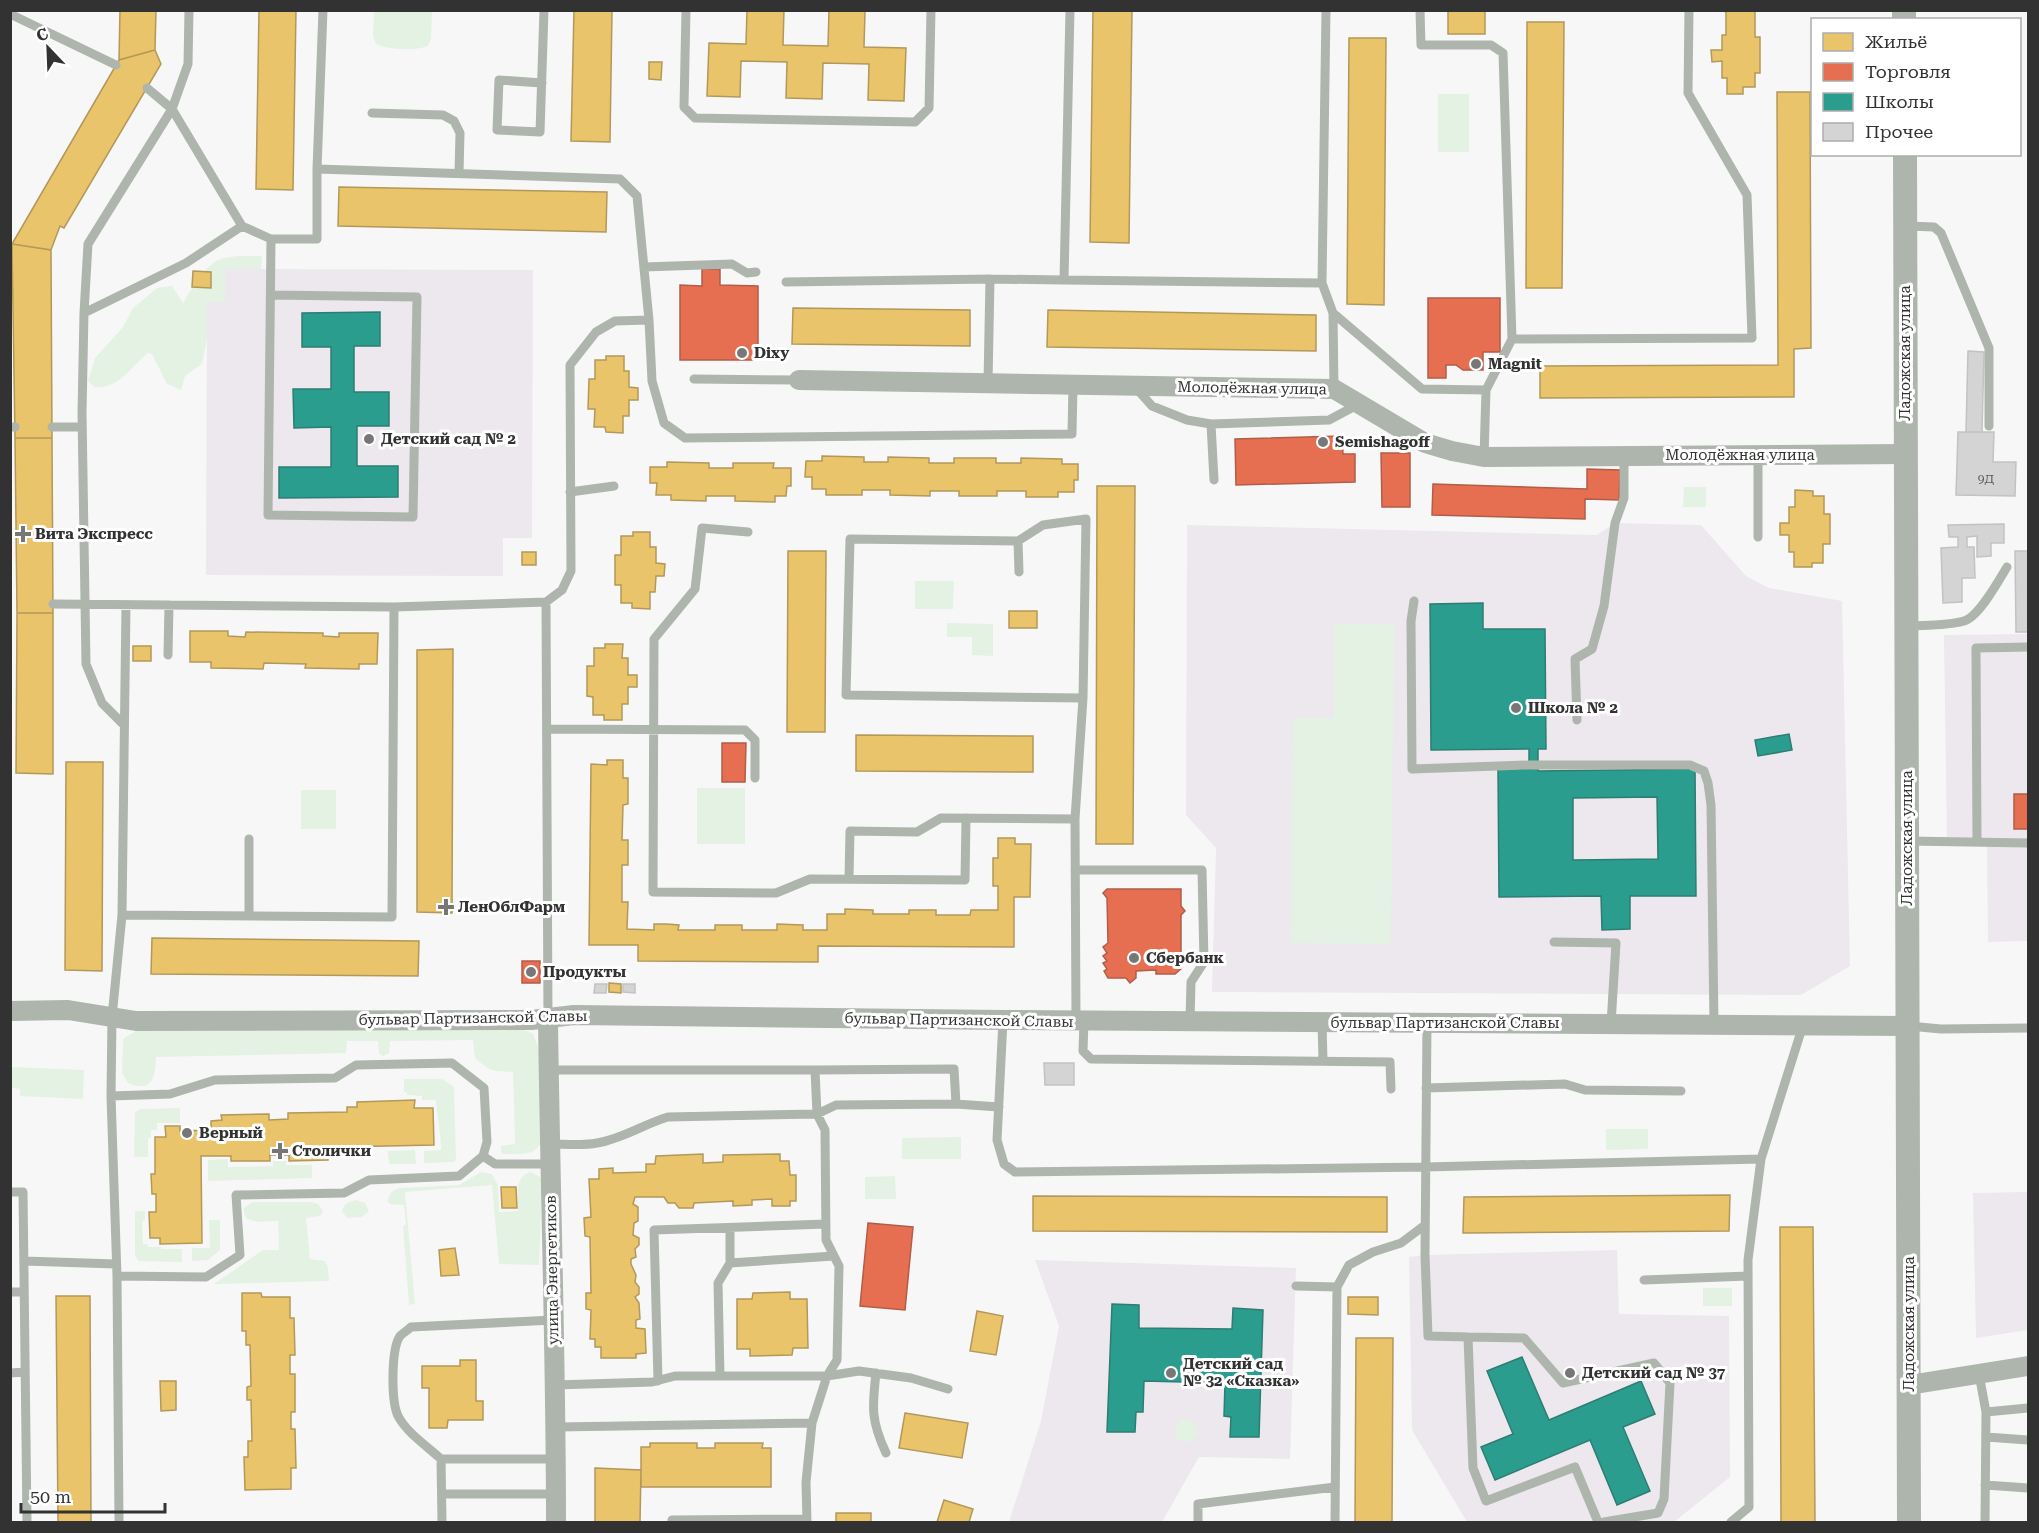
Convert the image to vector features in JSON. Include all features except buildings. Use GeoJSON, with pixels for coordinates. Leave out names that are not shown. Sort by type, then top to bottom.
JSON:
{"type":"FeatureCollection","features":[{"type":"Feature","properties":{"kind":"street","name":"Ладожская улица"},"geometry":{"type":"LineString","coordinates":[[1905,156],[1909,1522]]}},
{"type":"Feature","properties":{"kind":"street","name":"Молодёжная улица"},"geometry":{"type":"LineString","coordinates":[[799,380],[1335,389],[1357,405],[1425,443],[1484,457],[1906,454]]}},
{"type":"Feature","properties":{"kind":"street","name":"бульвар Партизанской Славы"},"geometry":{"type":"LineString","coordinates":[[10,1011],[68,1011],[136,1020],[531,1020],[574,1015],[1190,1022],[1909,1026]]}},
{"type":"Feature","properties":{"kind":"street","name":"улица Энергетиков"},"geometry":{"type":"LineString","coordinates":[[548,1018],[557,1426],[556,1522]]}},
{"type":"Feature","properties":{"kind":"street"},"geometry":{"type":"LineString","coordinates":[[1909,1385],[2028,1366]]}},
{"type":"Feature","properties":{"kind":"lane"},"geometry":{"type":"LineString","coordinates":[[124,725],[102,703],[86,664],[83,604],[82,427],[88,244],[172,109],[188,64],[189,10]]}},
{"type":"Feature","properties":{"kind":"lane"},"geometry":{"type":"LineString","coordinates":[[147,88],[172,109],[242,226],[272,239],[316,239],[323,10]]}},
{"type":"Feature","properties":{"kind":"lane"},"geometry":{"type":"LineString","coordinates":[[542,82],[500,80],[497,130],[540,132],[542,82],[544,10]]}},
{"type":"Feature","properties":{"kind":"lane"},"geometry":{"type":"LineString","coordinates":[[686,10],[684,107],[695,118],[915,122],[929,108],[931,10]]}},
{"type":"Feature","properties":{"kind":"lane"},"geometry":{"type":"LineString","coordinates":[[1064,280],[1070,10]]}},
{"type":"Feature","properties":{"kind":"lane"},"geometry":{"type":"LineString","coordinates":[[1326,10],[1322,284],[1333,313],[1335,389]]}},
{"type":"Feature","properties":{"kind":"lane"},"geometry":{"type":"LineString","coordinates":[[1420,10],[1421,45],[1491,45],[1503,53],[1512,339],[1486,390],[1484,457]]}},
{"type":"Feature","properties":{"kind":"lane"},"geometry":{"type":"LineString","coordinates":[[1512,339],[1752,338],[1747,195],[1688,93],[1689,10]]}},
{"type":"Feature","properties":{"kind":"lane"},"geometry":{"type":"LineString","coordinates":[[10,14],[116,65]]}},
{"type":"Feature","properties":{"kind":"lane"},"geometry":{"type":"LineString","coordinates":[[372,113],[443,115],[454,121],[460,133],[459,173]]}},
{"type":"Feature","properties":{"kind":"lane"},"geometry":{"type":"LineString","coordinates":[[317,169],[620,179],[637,196],[645,267],[652,381],[664,423],[685,438],[1072,434],[1073,385]]}},
{"type":"Feature","properties":{"kind":"lane"},"geometry":{"type":"LineString","coordinates":[[84,314],[186,262],[242,226]]}},
{"type":"Feature","properties":{"kind":"lane"},"geometry":{"type":"LineString","coordinates":[[1905,226],[1934,226],[1941,233],[1989,348],[1989,426]]}},
{"type":"Feature","properties":{"kind":"lane"},"geometry":{"type":"LineString","coordinates":[[272,239],[268,515],[413,517],[417,297],[272,295]]}},
{"type":"Feature","properties":{"kind":"lane"},"geometry":{"type":"LineString","coordinates":[[645,267],[732,264],[747,273],[756,272]]}},
{"type":"Feature","properties":{"kind":"lane"},"geometry":{"type":"LineString","coordinates":[[988,383],[990,279]]}},
{"type":"Feature","properties":{"kind":"lane"},"geometry":{"type":"LineString","coordinates":[[786,282],[990,279],[1322,284]]}},
{"type":"Feature","properties":{"kind":"lane"},"geometry":{"type":"LineString","coordinates":[[1333,313],[1422,389],[1486,390]]}},
{"type":"Feature","properties":{"kind":"lane"},"geometry":{"type":"LineString","coordinates":[[52,604],[394,607],[546,603],[562,590],[571,571],[570,365],[596,332],[615,321],[649,320]]}},
{"type":"Feature","properties":{"kind":"lane"},"geometry":{"type":"LineString","coordinates":[[694,379],[799,380]]}},
{"type":"Feature","properties":{"kind":"lane"},"geometry":{"type":"LineString","coordinates":[[1135,386],[1152,406],[1186,420],[1212,424],[1329,420],[1357,405]]}},
{"type":"Feature","properties":{"kind":"lane"},"geometry":{"type":"LineString","coordinates":[[1212,424],[1214,480]]}},
{"type":"Feature","properties":{"kind":"lane"},"geometry":{"type":"LineString","coordinates":[[52,427],[82,427]]}},
{"type":"Feature","properties":{"kind":"lane"},"geometry":{"type":"LineString","coordinates":[[1758,455],[1758,537]]}},
{"type":"Feature","properties":{"kind":"lane"},"geometry":{"type":"LineString","coordinates":[[1576,720],[1575,659],[1592,649],[1604,606],[1615,523],[1624,498],[1624,456]]}},
{"type":"Feature","properties":{"kind":"lane"},"geometry":{"type":"LineString","coordinates":[[570,492],[614,486]]}},
{"type":"Feature","properties":{"kind":"lane"},"geometry":{"type":"LineString","coordinates":[[1083,698],[846,695],[850,539],[1018,541],[1043,525],[1086,519],[1083,698],[1075,819],[1080,1021],[1083,1050],[1091,1059],[1390,1062],[1391,1089]]}},
{"type":"Feature","properties":{"kind":"lane"},"geometry":{"type":"LineString","coordinates":[[748,532],[702,528],[695,589],[654,639],[653,892],[776,893],[810,879],[965,880],[966,818]]}},
{"type":"Feature","properties":{"kind":"lane"},"geometry":{"type":"LineString","coordinates":[[1018,541],[1019,572]]}},
{"type":"Feature","properties":{"kind":"lane"},"geometry":{"type":"LineString","coordinates":[[1906,626],[1967,621],[1992,594],[2007,567]]}},
{"type":"Feature","properties":{"kind":"lane"},"geometry":{"type":"LineString","coordinates":[[1414,601],[1411,621],[1412,768],[1690,765],[1704,771],[1711,805],[1714,1024]]}},
{"type":"Feature","properties":{"kind":"lane"},"geometry":{"type":"LineString","coordinates":[[546,603],[548,1018]]}},
{"type":"Feature","properties":{"kind":"lane"},"geometry":{"type":"LineString","coordinates":[[119,1522],[117,1276],[111,1096],[112,1017],[122,915],[126,604]]}},
{"type":"Feature","properties":{"kind":"lane"},"geometry":{"type":"LineString","coordinates":[[168,655],[169,605]]}},
{"type":"Feature","properties":{"kind":"lane"},"geometry":{"type":"LineString","coordinates":[[122,915],[392,917],[394,607]]}},
{"type":"Feature","properties":{"kind":"lane"},"geometry":{"type":"LineString","coordinates":[[1977,842],[1976,648],[2028,647]]}},
{"type":"Feature","properties":{"kind":"lane"},"geometry":{"type":"LineString","coordinates":[[548,729],[746,730],[755,740],[755,778]]}},
{"type":"Feature","properties":{"kind":"lane"},"geometry":{"type":"LineString","coordinates":[[849,879],[850,831],[917,832],[941,818],[1075,819]]}},
{"type":"Feature","properties":{"kind":"lane"},"geometry":{"type":"LineString","coordinates":[[249,839],[249,916]]}},
{"type":"Feature","properties":{"kind":"lane"},"geometry":{"type":"LineString","coordinates":[[1907,841],[2028,843]]}},
{"type":"Feature","properties":{"kind":"lane"},"geometry":{"type":"LineString","coordinates":[[1076,870],[1202,870],[1204,962],[1191,982],[1190,1022]]}},
{"type":"Feature","properties":{"kind":"lane"},"geometry":{"type":"LineString","coordinates":[[1554,942],[1616,943],[1611,1024]]}},
{"type":"Feature","properties":{"kind":"lane"},"geometry":{"type":"LineString","coordinates":[[1003,1020],[997,1140],[1004,1164],[1015,1172],[1761,1160]]}},
{"type":"Feature","properties":{"kind":"lane"},"geometry":{"type":"LineString","coordinates":[[1322,1022],[1323,1061]]}},
{"type":"Feature","properties":{"kind":"lane"},"geometry":{"type":"LineString","coordinates":[[1426,1023],[1425,1226],[1428,1336],[1524,1338],[1563,1383],[1654,1363],[1670,1383],[1664,1499],[1658,1513],[1604,1522]]}},
{"type":"Feature","properties":{"kind":"lane"},"geometry":{"type":"LineString","coordinates":[[1731,1522],[1749,1507],[1748,1260],[1761,1160],[1803,1025]]}},
{"type":"Feature","properties":{"kind":"lane"},"geometry":{"type":"LineString","coordinates":[[1909,1026],[1941,1029],[2028,1028]]}},
{"type":"Feature","properties":{"kind":"lane"},"geometry":{"type":"LineString","coordinates":[[111,1096],[170,1094],[215,1080],[335,1078],[356,1065],[452,1063],[484,1088],[487,1142],[483,1156],[459,1176],[369,1180],[344,1193],[236,1195],[240,1255],[206,1277],[117,1276]]}},
{"type":"Feature","properties":{"kind":"lane"},"geometry":{"type":"LineString","coordinates":[[549,1070],[954,1069],[956,1104]]}},
{"type":"Feature","properties":{"kind":"lane"},"geometry":{"type":"LineString","coordinates":[[672,1522],[672,1520],[807,1521],[806,1482],[813,1423],[826,1377],[837,1360],[839,1266],[826,1240],[825,1130],[817,1114],[815,1070]]}},
{"type":"Feature","properties":{"kind":"lane"},"geometry":{"type":"LineString","coordinates":[[1426,1088],[1565,1084],[1585,1090],[1681,1090]]}},
{"type":"Feature","properties":{"kind":"lane"},"geometry":{"type":"LineString","coordinates":[[550,1144],[596,1143],[626,1135],[646,1124],[668,1117],[817,1114],[836,1105],[956,1104],[999,1107]]}},
{"type":"Feature","properties":{"kind":"lane"},"geometry":{"type":"LineString","coordinates":[[483,1156],[495,1164],[550,1164]]}},
{"type":"Feature","properties":{"kind":"lane"},"geometry":{"type":"LineString","coordinates":[[10,1192],[23,1192],[27,1522]]}},
{"type":"Feature","properties":{"kind":"lane"},"geometry":{"type":"LineString","coordinates":[[658,1381],[654,1230],[826,1224]]}},
{"type":"Feature","properties":{"kind":"lane"},"geometry":{"type":"LineString","coordinates":[[1335,1522],[1337,1287],[1349,1265],[1373,1252],[1401,1243],[1425,1226]]}},
{"type":"Feature","properties":{"kind":"lane"},"geometry":{"type":"LineString","coordinates":[[720,1376],[718,1283],[730,1263],[730,1227]]}},
{"type":"Feature","properties":{"kind":"lane"},"geometry":{"type":"LineString","coordinates":[[730,1263],[834,1256]]}},
{"type":"Feature","properties":{"kind":"lane"},"geometry":{"type":"LineString","coordinates":[[24,1261],[116,1264]]}},
{"type":"Feature","properties":{"kind":"lane"},"geometry":{"type":"LineString","coordinates":[[1644,1280],[1749,1276]]}},
{"type":"Feature","properties":{"kind":"lane"},"geometry":{"type":"LineString","coordinates":[[1296,1286],[1337,1287]]}},
{"type":"Feature","properties":{"kind":"lane"},"geometry":{"type":"LineString","coordinates":[[10,1292],[24,1292]]}},
{"type":"Feature","properties":{"kind":"lane"},"geometry":{"type":"LineString","coordinates":[[553,1320],[411,1327],[400,1337],[396,1351],[393,1397],[398,1415],[410,1431],[441,1459],[556,1459]]}},
{"type":"Feature","properties":{"kind":"lane"},"geometry":{"type":"LineString","coordinates":[[1468,1337],[1473,1468],[1486,1501],[1575,1467],[1598,1522]]}},
{"type":"Feature","properties":{"kind":"lane"},"geometry":{"type":"LineString","coordinates":[[555,1385],[658,1381],[675,1376],[826,1377],[859,1371],[911,1378],[948,1389]]}},
{"type":"Feature","properties":{"kind":"lane"},"geometry":{"type":"LineString","coordinates":[[10,1373],[25,1372]]}},
{"type":"Feature","properties":{"kind":"lane"},"geometry":{"type":"LineString","coordinates":[[876,1373],[873,1414],[876,1432],[886,1453]]}},
{"type":"Feature","properties":{"kind":"lane"},"geometry":{"type":"LineString","coordinates":[[1979,1374],[1986,1412],[1985,1522]]}},
{"type":"Feature","properties":{"kind":"lane"},"geometry":{"type":"LineString","coordinates":[[1986,1412],[2028,1408]]}},
{"type":"Feature","properties":{"kind":"lane"},"geometry":{"type":"LineString","coordinates":[[557,1426],[813,1423]]}},
{"type":"Feature","properties":{"kind":"lane"},"geometry":{"type":"LineString","coordinates":[[1986,1437],[2028,1440]]}},
{"type":"Feature","properties":{"kind":"lane"},"geometry":{"type":"LineString","coordinates":[[441,1459],[442,1522]]}},
{"type":"Feature","properties":{"kind":"lane"},"geometry":{"type":"LineString","coordinates":[[1986,1485],[2028,1488]]}},
{"type":"Feature","properties":{"kind":"lane"},"geometry":{"type":"LineString","coordinates":[[1198,1522],[1198,1504],[1335,1487]]}},
{"type":"Feature","properties":{"kind":"lane"},"geometry":{"type":"LineString","coordinates":[[442,1494],[556,1494]]}},
{"type":"Feature","properties":{"kind":"shaded area","name":"Детский сад № 2"},"geometry":{"type":"Polygon","coordinates":[[[225,269],[533,270],[532,538],[503,538],[503,576],[206,575],[207,302],[225,269]]]}},
{"type":"Feature","properties":{"kind":"shaded area","name":"Школа № 2"},"geometry":{"type":"Polygon","coordinates":[[[1615,523],[1701,525],[1746,576],[1769,588],[1842,601],[1850,966],[1801,995],[1212,992],[1216,848],[1186,815],[1187,525],[1597,535],[1615,523]]]}},
{"type":"Feature","properties":{"kind":"shaded area"},"geometry":{"type":"Polygon","coordinates":[[[2028,634],[2028,941],[1988,942],[1987,846],[1947,846],[1944,635],[2028,634]]]}},
{"type":"Feature","properties":{"kind":"shaded area"},"geometry":{"type":"Polygon","coordinates":[[[2028,1192],[2028,1330],[1976,1338],[1973,1193],[2028,1192]]]}},
{"type":"Feature","properties":{"kind":"shaded area","name":"Детский сад № 37"},"geometry":{"type":"Polygon","coordinates":[[[1617,1250],[1619,1314],[1729,1316],[1730,1477],[1674,1522],[1467,1522],[1412,1430],[1409,1257],[1617,1250]]]}},
{"type":"Feature","properties":{"kind":"shaded area","name":"Детский сад № 32 «Сказка»"},"geometry":{"type":"Polygon","coordinates":[[[1035,1260],[1296,1268],[1290,1459],[1199,1457],[1162,1522],[1009,1522],[1041,1421],[1059,1326],[1035,1260]]]}},
{"type":"Feature","properties":{"kind":"green space"},"geometry":{"type":"Polygon","coordinates":[[[374,11],[432,11],[431,39],[428,46],[402,49],[376,44],[373,36],[374,11]]]}},
{"type":"Feature","properties":{"kind":"green space"},"geometry":{"type":"Polygon","coordinates":[[[1438,94],[1469,94],[1469,152],[1438,152],[1438,94]]]}},
{"type":"Feature","properties":{"kind":"green space"},"geometry":{"type":"Polygon","coordinates":[[[239,256],[262,256],[261,269],[225,269],[225,302],[207,302],[207,339],[202,364],[185,376],[181,390],[167,384],[152,354],[148,353],[124,376],[110,385],[94,387],[88,381],[95,358],[123,327],[133,308],[157,288],[172,286],[183,303],[199,278],[214,262],[239,256]]]}},
{"type":"Feature","properties":{"kind":"green space"},"geometry":{"type":"Polygon","coordinates":[[[1684,487],[1706,487],[1706,507],[1683,507],[1684,487]]]}},
{"type":"Feature","properties":{"kind":"green space"},"geometry":{"type":"Polygon","coordinates":[[[915,581],[954,581],[953,609],[915,609],[915,581]]]}},
{"type":"Feature","properties":{"kind":"green space"},"geometry":{"type":"Polygon","coordinates":[[[947,623],[993,624],[993,656],[972,655],[972,637],[947,637],[947,623]]]}},
{"type":"Feature","properties":{"kind":"green space"},"geometry":{"type":"Polygon","coordinates":[[[1334,624],[1394,624],[1391,944],[1291,943],[1293,718],[1334,718],[1334,624]]]}},
{"type":"Feature","properties":{"kind":"green space"},"geometry":{"type":"Polygon","coordinates":[[[697,788],[745,788],[745,844],[697,844],[697,788]]]}},
{"type":"Feature","properties":{"kind":"green space"},"geometry":{"type":"Polygon","coordinates":[[[301,790],[336,790],[336,829],[301,829],[301,790]]]}},
{"type":"Feature","properties":{"kind":"green space"},"geometry":{"type":"Polygon","coordinates":[[[518,1029],[533,1034],[539,1049],[542,1142],[534,1150],[525,1154],[503,1154],[501,1151],[501,1146],[515,1144],[513,1072],[492,1070],[481,1063],[475,1058],[473,1040],[390,1041],[389,1053],[383,1056],[379,1053],[378,1041],[347,1041],[346,1053],[156,1057],[154,1076],[148,1084],[143,1086],[128,1083],[122,1073],[124,1038],[136,1031],[518,1029]]]}},
{"type":"Feature","properties":{"kind":"green space"},"geometry":{"type":"Polygon","coordinates":[[[11,1067],[84,1070],[83,1099],[20,1096],[20,1089],[11,1087],[11,1067]]]}},
{"type":"Feature","properties":{"kind":"green space"},"geometry":{"type":"Polygon","coordinates":[[[404,1079],[442,1079],[454,1087],[456,1160],[453,1162],[424,1163],[424,1151],[441,1150],[436,1100],[422,1100],[422,1096],[407,1095],[407,1092],[404,1092],[404,1079]]]}},
{"type":"Feature","properties":{"kind":"green space"},"geometry":{"type":"Polygon","coordinates":[[[180,1108],[180,1123],[157,1123],[157,1130],[151,1130],[151,1138],[148,1138],[148,1157],[134,1157],[135,1112],[141,1109],[180,1108]]]}},
{"type":"Feature","properties":{"kind":"green space"},"geometry":{"type":"Polygon","coordinates":[[[1606,1129],[1648,1129],[1648,1149],[1606,1150],[1606,1129]]]}},
{"type":"Feature","properties":{"kind":"green space"},"geometry":{"type":"Polygon","coordinates":[[[961,1137],[961,1159],[902,1159],[902,1138],[961,1137]]]}},
{"type":"Feature","properties":{"kind":"green space"},"geometry":{"type":"Polygon","coordinates":[[[415,1150],[416,1164],[389,1164],[388,1151],[415,1150]]]}},
{"type":"Feature","properties":{"kind":"green space"},"geometry":{"type":"Polygon","coordinates":[[[228,1159],[228,1167],[273,1166],[273,1161],[286,1161],[286,1165],[312,1165],[312,1178],[208,1181],[208,1160],[228,1159]]]}},
{"type":"Feature","properties":{"kind":"green space"},"geometry":{"type":"Polygon","coordinates":[[[481,1172],[492,1174],[498,1185],[499,1212],[518,1211],[518,1188],[525,1174],[531,1172],[540,1177],[542,1182],[539,1265],[499,1264],[492,1185],[405,1192],[415,1304],[409,1305],[403,1226],[406,1225],[404,1205],[390,1204],[388,1201],[390,1194],[400,1188],[459,1185],[481,1172]]]}},
{"type":"Feature","properties":{"kind":"green space"},"geometry":{"type":"Polygon","coordinates":[[[895,1176],[896,1199],[865,1199],[865,1177],[895,1176]]]}},
{"type":"Feature","properties":{"kind":"green space"},"geometry":{"type":"Polygon","coordinates":[[[356,1200],[365,1203],[369,1211],[362,1217],[347,1218],[343,1209],[347,1203],[356,1200]]]}},
{"type":"Feature","properties":{"kind":"green space"},"geometry":{"type":"Polygon","coordinates":[[[253,1202],[312,1202],[318,1204],[323,1211],[320,1216],[306,1218],[310,1259],[325,1261],[329,1281],[214,1284],[263,1250],[279,1250],[278,1221],[255,1221],[246,1218],[244,1208],[253,1202]]]}},
{"type":"Feature","properties":{"kind":"green space"},"geometry":{"type":"Polygon","coordinates":[[[135,1211],[145,1211],[145,1220],[142,1221],[143,1244],[147,1244],[148,1247],[161,1247],[161,1249],[182,1249],[182,1262],[138,1261],[135,1255],[135,1211]]]}},
{"type":"Feature","properties":{"kind":"green space"},"geometry":{"type":"Polygon","coordinates":[[[209,1220],[220,1220],[220,1250],[208,1260],[192,1261],[192,1248],[210,1248],[209,1220]]]}},
{"type":"Feature","properties":{"kind":"green space"},"geometry":{"type":"Polygon","coordinates":[[[1703,1288],[1732,1288],[1732,1306],[1703,1306],[1703,1288]]]}},
{"type":"Feature","properties":{"kind":"green space"},"geometry":{"type":"Polygon","coordinates":[[[1186,1420],[1194,1423],[1197,1431],[1194,1439],[1186,1442],[1178,1439],[1175,1431],[1178,1423],[1186,1420]]]}},
{"type":"Feature","properties":{"kind":"place","name":"Dixy"},"geometry":{"type":"Point","coordinates":[742,353]}},
{"type":"Feature","properties":{"kind":"place","name":"Magnit"},"geometry":{"type":"Point","coordinates":[1476,364]}},
{"type":"Feature","properties":{"kind":"place","name":"Детский сад № 2"},"geometry":{"type":"Point","coordinates":[369,439]}},
{"type":"Feature","properties":{"kind":"place","name":"Semishagoff"},"geometry":{"type":"Point","coordinates":[1323,442]}},
{"type":"Feature","properties":{"kind":"place","name":"Вита Экспресс"},"geometry":{"type":"Point","coordinates":[23,534]}},
{"type":"Feature","properties":{"kind":"place","name":"Школа № 2"},"geometry":{"type":"Point","coordinates":[1516,708]}},
{"type":"Feature","properties":{"kind":"place","name":"ЛенОблФарм"},"geometry":{"type":"Point","coordinates":[446,907]}},
{"type":"Feature","properties":{"kind":"place","name":"Сбербанк"},"geometry":{"type":"Point","coordinates":[1134,958]}},
{"type":"Feature","properties":{"kind":"place","name":"Продукты"},"geometry":{"type":"Point","coordinates":[531,972]}},
{"type":"Feature","properties":{"kind":"place","name":"Верный"},"geometry":{"type":"Point","coordinates":[187,1133]}},
{"type":"Feature","properties":{"kind":"place","name":"Столички"},"geometry":{"type":"Point","coordinates":[280,1151]}},
{"type":"Feature","properties":{"kind":"place","name":"Детский сад № 32 «Сказка»"},"geometry":{"type":"Point","coordinates":[1171,1373]}},
{"type":"Feature","properties":{"kind":"place","name":"Детский сад № 37"},"geometry":{"type":"Point","coordinates":[1570,1373]}}]}
